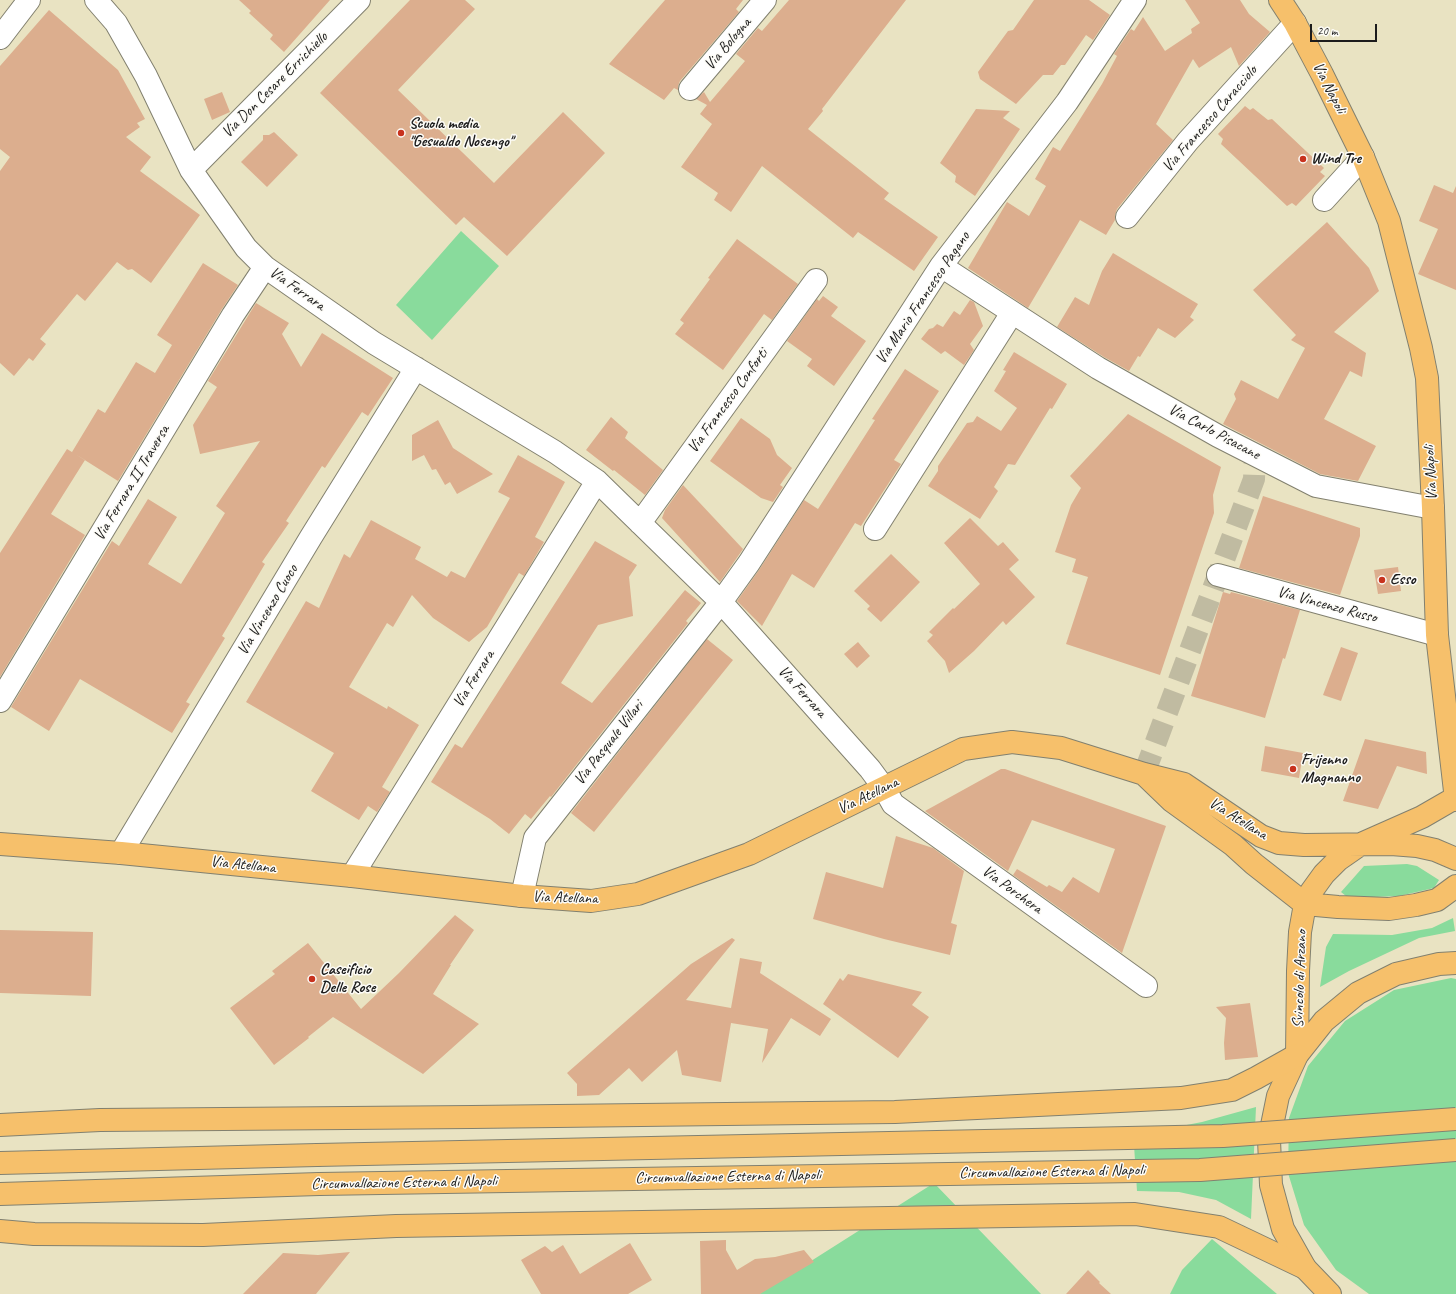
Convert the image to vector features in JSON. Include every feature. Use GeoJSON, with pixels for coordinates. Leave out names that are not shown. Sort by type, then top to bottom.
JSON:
{"type":"FeatureCollection","features":[{"type":"Feature","properties":{"kind":"main road","name":"Via Napoli"},"geometry":{"type":"LineString","coordinates":[[1280,0],[1295,22],[1363,157],[1389,221],[1421,348],[1427,378],[1437,635],[1453,739],[1456,799]]}},
{"type":"Feature","properties":{"kind":"main road","name":"Via Atellana"},"geometry":{"type":"LineString","coordinates":[[0,844],[121,853],[352,876],[522,896],[591,901],[638,894],[749,854],[963,749],[1012,742],[1061,748],[1144,774],[1184,784],[1261,836],[1278,843],[1304,845],[1391,844],[1417,846],[1435,850],[1456,859]]}},
{"type":"Feature","properties":{"kind":"main road","name":"Via Atellana"},"geometry":{"type":"LineString","coordinates":[[1144,774],[1172,802],[1232,845],[1305,904],[1311,892],[1324,874],[1338,860],[1361,844],[1422,817],[1456,799]]}},
{"type":"Feature","properties":{"kind":"main road"},"geometry":{"type":"LineString","coordinates":[[1305,904],[1389,909],[1437,900],[1456,886]]}},
{"type":"Feature","properties":{"kind":"main road","name":"Svincolo di Arzano"},"geometry":{"type":"LineString","coordinates":[[1297,1055],[1300,932],[1305,904]]}},
{"type":"Feature","properties":{"kind":"main road"},"geometry":{"type":"LineString","coordinates":[[1330,1294],[1305,1268],[1283,1229],[1271,1185],[1269,1140],[1278,1096],[1297,1055],[1324,1020],[1358,993],[1396,974],[1450,963]]}},
{"type":"Feature","properties":{"kind":"main road"},"geometry":{"type":"LineString","coordinates":[[0,1126],[100,1120],[895,1112],[1181,1098],[1232,1090],[1297,1055]]}},
{"type":"Feature","properties":{"kind":"main road","name":"Circumvallazione Esterna di Napoli"},"geometry":{"type":"LineString","coordinates":[[0,1163],[1223,1136],[1456,1119]]}},
{"type":"Feature","properties":{"kind":"main road","name":"Circumvallazione Esterna di Napoli"},"geometry":{"type":"LineString","coordinates":[[0,1194],[319,1184],[1200,1170],[1456,1150]]}},
{"type":"Feature","properties":{"kind":"main road"},"geometry":{"type":"LineString","coordinates":[[0,1231],[34,1234],[203,1235],[404,1226],[1135,1214],[1219,1227],[1305,1268]]}},
{"type":"Feature","properties":{"kind":"street"},"geometry":{"type":"LineString","coordinates":[[0,38],[29,0]]}},
{"type":"Feature","properties":{"kind":"street","name":"Via Ferrara"},"geometry":{"type":"LineString","coordinates":[[96,0],[116,23],[146,76],[191,170],[246,248],[265,267],[374,342],[555,452],[597,481],[721,602],[870,769],[884,788]]}},
{"type":"Feature","properties":{"kind":"street","name":"Via Don Cesare Errichiello"},"geometry":{"type":"LineString","coordinates":[[191,170],[359,0]]}},
{"type":"Feature","properties":{"kind":"street","name":"Via Bologna"},"geometry":{"type":"LineString","coordinates":[[690,89],[765,0]]}},
{"type":"Feature","properties":{"kind":"street","name":"Via Mario Francesco Pagano"},"geometry":{"type":"LineString","coordinates":[[721,602],[749,563],[941,266],[1067,102],[1135,0]]}},
{"type":"Feature","properties":{"kind":"street","name":"Via Francesco Caracciolo"},"geometry":{"type":"LineString","coordinates":[[1127,217],[1188,141],[1295,22]]}},
{"type":"Feature","properties":{"kind":"street"},"geometry":{"type":"LineString","coordinates":[[1324,200],[1363,157]]}},
{"type":"Feature","properties":{"kind":"street","name":"Via Carlo Pisacane"},"geometry":{"type":"LineString","coordinates":[[941,266],[1098,368],[1218,436],[1316,486],[1433,508]]}},
{"type":"Feature","properties":{"kind":"street","name":"Via Ferrara II Traversa"},"geometry":{"type":"LineString","coordinates":[[0,701],[233,315],[265,267]]}},
{"type":"Feature","properties":{"kind":"street","name":"Via Francesco Conforti"},"geometry":{"type":"LineString","coordinates":[[640,523],[816,280]]}},
{"type":"Feature","properties":{"kind":"street"},"geometry":{"type":"LineString","coordinates":[[875,529],[1012,313]]}},
{"type":"Feature","properties":{"kind":"street","name":"Via Vincenzo Cuoco"},"geometry":{"type":"LineString","coordinates":[[121,853],[311,537],[416,368]]}},
{"type":"Feature","properties":{"kind":"street","name":"Via Ferrara"},"geometry":{"type":"LineString","coordinates":[[352,876],[597,481]]}},
{"type":"Feature","properties":{"kind":"street","name":"Via Vincenzo Russo"},"geometry":{"type":"LineString","coordinates":[[1218,575],[1437,635]]}},
{"type":"Feature","properties":{"kind":"street","name":"Via Pasquale Villari"},"geometry":{"type":"LineString","coordinates":[[522,896],[535,838],[721,602]]}},
{"type":"Feature","properties":{"kind":"street","name":"Via Porchera"},"geometry":{"type":"LineString","coordinates":[[884,788],[893,804],[1146,986]]}},
{"type":"Feature","properties":{"kind":"green space"},"geometry":{"type":"Polygon","coordinates":[[[461,231],[499,266],[432,340],[396,305],[461,231]]]}},
{"type":"Feature","properties":{"kind":"green space"},"geometry":{"type":"Polygon","coordinates":[[[1407,864],[1417,866],[1439,880],[1434,888],[1399,896],[1346,896],[1341,892],[1364,866],[1407,864]]]}},
{"type":"Feature","properties":{"kind":"green space"},"geometry":{"type":"Polygon","coordinates":[[[1453,918],[1455,931],[1419,938],[1349,971],[1320,987],[1326,947],[1333,934],[1392,935],[1432,928],[1453,918]]]}},
{"type":"Feature","properties":{"kind":"green space"},"geometry":{"type":"Polygon","coordinates":[[[1451,978],[1456,979],[1456,1294],[1369,1294],[1336,1270],[1304,1225],[1288,1173],[1289,1118],[1308,1066],[1345,1021],[1394,990],[1451,978]]]}},
{"type":"Feature","properties":{"kind":"green space"},"geometry":{"type":"Polygon","coordinates":[[[1256,1107],[1251,1219],[1216,1200],[1179,1192],[1137,1191],[1133,1130],[1171,1128],[1202,1122],[1256,1107]]]}},
{"type":"Feature","properties":{"kind":"green space"},"geometry":{"type":"Polygon","coordinates":[[[934,1183],[1041,1294],[759,1294],[934,1183]]]}},
{"type":"Feature","properties":{"kind":"green space"},"geometry":{"type":"Polygon","coordinates":[[[1212,1239],[1277,1294],[1170,1294],[1182,1270],[1212,1239]]]}},
{"type":"Feature","properties":{"kind":"building"},"geometry":{"type":"Polygon","coordinates":[[[239,0],[330,0],[284,52],[270,39],[273,35],[249,13],[251,11],[239,0]]]}},
{"type":"Feature","properties":{"kind":"building","name":"Scuola media \"Gesualdo Nosengo\""},"geometry":{"type":"Polygon","coordinates":[[[410,0],[465,0],[475,9],[398,90],[494,183],[563,112],[605,153],[507,256],[464,217],[456,225],[320,93],[410,0]]]}},
{"type":"Feature","properties":{"kind":"building"},"geometry":{"type":"Polygon","coordinates":[[[665,0],[743,0],[736,9],[739,12],[680,81],[678,90],[674,88],[664,100],[609,64],[665,0]]]}},
{"type":"Feature","properties":{"kind":"building"},"geometry":{"type":"Polygon","coordinates":[[[789,0],[906,0],[808,129],[889,193],[884,199],[938,237],[914,271],[858,232],[853,238],[762,166],[731,212],[714,200],[718,193],[681,167],[712,124],[700,114],[707,105],[696,99],[704,92],[710,102],[745,61],[736,54],[758,28],[762,31],[789,0]]]}},
{"type":"Feature","properties":{"kind":"building"},"geometry":{"type":"Polygon","coordinates":[[[1034,0],[1089,0],[1110,15],[1093,40],[1086,35],[1065,65],[1061,65],[1053,75],[1043,75],[1016,104],[980,79],[978,72],[1008,31],[1013,30],[1034,0]]]}},
{"type":"Feature","properties":{"kind":"building"},"geometry":{"type":"Polygon","coordinates":[[[1185,0],[1240,0],[1249,14],[1270,32],[1239,66],[1231,47],[1199,68],[1193,59],[1156,124],[1173,140],[1117,209],[1115,220],[1106,235],[1080,220],[1028,308],[968,268],[1007,202],[1029,216],[1046,186],[1035,179],[1053,147],[1060,151],[1102,84],[1117,56],[1114,54],[1131,29],[1134,31],[1143,17],[1165,51],[1192,33],[1191,29],[1200,23],[1185,0]]]}},
{"type":"Feature","properties":{"kind":"building"},"geometry":{"type":"Polygon","coordinates":[[[49,10],[118,70],[145,119],[137,123],[140,127],[126,137],[151,157],[140,171],[200,215],[151,283],[132,269],[128,270],[117,262],[85,301],[77,294],[40,339],[46,344],[33,361],[29,358],[14,376],[0,363],[0,171],[10,157],[0,149],[0,66],[49,10]]]}},
{"type":"Feature","properties":{"kind":"building"},"geometry":{"type":"Polygon","coordinates":[[[222,92],[230,112],[212,120],[204,99],[222,92]]]}},
{"type":"Feature","properties":{"kind":"building"},"geometry":{"type":"Polygon","coordinates":[[[1245,106],[1250,110],[1253,108],[1268,120],[1272,119],[1324,168],[1320,172],[1325,176],[1296,206],[1292,203],[1287,206],[1221,144],[1223,139],[1218,134],[1245,106]]]}},
{"type":"Feature","properties":{"kind":"building"},"geometry":{"type":"Polygon","coordinates":[[[976,109],[1010,111],[1003,118],[1020,129],[975,196],[955,182],[956,176],[940,163],[976,109]]]}},
{"type":"Feature","properties":{"kind":"building"},"geometry":{"type":"Polygon","coordinates":[[[274,132],[298,155],[267,187],[241,162],[263,140],[263,135],[269,135],[274,132]]]}},
{"type":"Feature","properties":{"kind":"building"},"geometry":{"type":"Polygon","coordinates":[[[1434,185],[1453,193],[1456,186],[1456,290],[1418,274],[1438,229],[1419,221],[1434,185]]]}},
{"type":"Feature","properties":{"kind":"building"},"geometry":{"type":"Polygon","coordinates":[[[1327,222],[1369,268],[1379,291],[1334,332],[1366,353],[1362,377],[1350,371],[1324,419],[1376,446],[1358,481],[1320,474],[1223,424],[1236,399],[1234,394],[1241,380],[1278,399],[1305,348],[1291,340],[1296,335],[1253,290],[1327,222]]]}},
{"type":"Feature","properties":{"kind":"building"},"geometry":{"type":"Polygon","coordinates":[[[737,239],[798,284],[772,320],[764,314],[723,370],[675,334],[684,323],[680,320],[710,279],[708,278],[737,239]]]}},
{"type":"Feature","properties":{"kind":"building"},"geometry":{"type":"Polygon","coordinates":[[[1113,253],[1198,304],[1190,317],[1194,320],[1175,338],[1158,328],[1140,357],[1138,356],[1129,371],[1057,327],[1075,297],[1089,305],[1102,271],[1113,253]]]}},
{"type":"Feature","properties":{"kind":"building"},"geometry":{"type":"Polygon","coordinates":[[[203,263],[238,285],[118,481],[72,452],[98,409],[105,413],[136,362],[155,373],[172,345],[157,335],[203,263]]]}},
{"type":"Feature","properties":{"kind":"building"},"geometry":{"type":"Polygon","coordinates":[[[823,296],[838,307],[831,316],[866,341],[834,386],[807,366],[812,359],[787,341],[817,299],[819,301],[823,296]]]}},
{"type":"Feature","properties":{"kind":"building"},"geometry":{"type":"Polygon","coordinates":[[[970,300],[974,302],[983,326],[970,344],[974,350],[964,365],[945,351],[941,354],[921,339],[929,329],[933,328],[937,324],[943,327],[954,311],[960,315],[970,300]]]}},
{"type":"Feature","properties":{"kind":"building"},"geometry":{"type":"Polygon","coordinates":[[[256,303],[289,323],[282,334],[301,367],[322,333],[393,378],[368,416],[362,412],[325,468],[322,466],[286,521],[289,523],[262,562],[265,564],[222,636],[225,638],[186,702],[190,704],[172,733],[80,679],[49,731],[11,707],[112,541],[119,546],[148,499],[177,517],[148,564],[181,584],[225,513],[216,506],[260,441],[200,454],[193,425],[217,387],[208,381],[256,303]]]}},
{"type":"Feature","properties":{"kind":"building"},"geometry":{"type":"Polygon","coordinates":[[[1014,352],[1067,384],[1052,409],[1050,408],[1015,465],[1008,464],[994,487],[998,491],[980,519],[928,486],[938,471],[938,466],[967,423],[973,422],[977,416],[1001,431],[1017,408],[994,391],[1006,371],[1003,370],[1014,352]]]}},
{"type":"Feature","properties":{"kind":"building"},"geometry":{"type":"Polygon","coordinates":[[[905,369],[939,391],[894,460],[901,464],[861,526],[855,523],[814,588],[792,574],[762,626],[737,601],[804,500],[818,509],[875,420],[872,419],[905,369]]]}},
{"type":"Feature","properties":{"kind":"building"},"geometry":{"type":"Polygon","coordinates":[[[1128,414],[1221,467],[1213,495],[1214,513],[1160,675],[1066,644],[1088,577],[1072,572],[1076,559],[1055,552],[1071,505],[1081,488],[1070,476],[1128,414]]]}},
{"type":"Feature","properties":{"kind":"building"},"geometry":{"type":"Polygon","coordinates":[[[611,417],[628,432],[625,438],[663,470],[645,495],[586,450],[611,417]]]}},
{"type":"Feature","properties":{"kind":"building"},"geometry":{"type":"Polygon","coordinates":[[[741,418],[770,439],[777,455],[792,468],[780,485],[783,487],[773,502],[761,498],[710,461],[741,418]]]}},
{"type":"Feature","properties":{"kind":"building"},"geometry":{"type":"Polygon","coordinates":[[[438,420],[453,448],[493,474],[457,494],[450,482],[445,485],[436,469],[432,470],[424,455],[412,461],[412,435],[438,420]]]}},
{"type":"Feature","properties":{"kind":"building"},"geometry":{"type":"Polygon","coordinates":[[[67,449],[85,460],[51,514],[85,535],[0,677],[0,553],[67,449]]]}},
{"type":"Feature","properties":{"kind":"building"},"geometry":{"type":"Polygon","coordinates":[[[518,455],[565,482],[535,537],[544,542],[524,576],[519,573],[487,627],[469,642],[433,618],[412,595],[393,627],[387,623],[349,687],[387,709],[388,706],[419,725],[382,787],[390,792],[377,812],[368,806],[359,820],[311,791],[334,753],[246,702],[306,601],[319,608],[344,554],[350,558],[371,520],[421,547],[415,559],[447,577],[451,571],[465,578],[510,498],[498,492],[518,455]]]}},
{"type":"Feature","properties":{"kind":"building"},"geometry":{"type":"Polygon","coordinates":[[[683,485],[743,549],[720,582],[662,518],[665,510],[683,485]]]}},
{"type":"Feature","properties":{"kind":"building"},"geometry":{"type":"Polygon","coordinates":[[[1263,496],[1360,528],[1360,536],[1340,595],[1239,568],[1263,496]]]}},
{"type":"Feature","properties":{"kind":"building"},"geometry":{"type":"Polygon","coordinates":[[[970,518],[998,546],[1003,542],[1019,560],[1009,569],[1035,597],[1006,625],[1003,621],[974,651],[949,673],[945,661],[927,641],[933,635],[929,632],[980,584],[944,543],[970,518]]]}},
{"type":"Feature","properties":{"kind":"building"},"geometry":{"type":"Polygon","coordinates":[[[595,541],[637,565],[629,577],[633,616],[598,625],[561,683],[592,703],[685,590],[701,603],[686,621],[688,623],[551,797],[550,796],[531,819],[525,814],[509,834],[490,819],[431,782],[455,744],[462,748],[595,541]]]}},
{"type":"Feature","properties":{"kind":"building"},"geometry":{"type":"Polygon","coordinates":[[[891,554],[920,582],[881,622],[867,609],[870,606],[854,591],[891,554]]]}},
{"type":"Feature","properties":{"kind":"building"},"geometry":{"type":"Polygon","coordinates":[[[1398,567],[1401,591],[1378,594],[1374,570],[1398,567]]]}},
{"type":"Feature","properties":{"kind":"building"},"geometry":{"type":"Polygon","coordinates":[[[1223,592],[1230,594],[1231,592],[1300,610],[1285,659],[1283,658],[1265,718],[1191,696],[1223,592]]]}},
{"type":"Feature","properties":{"kind":"building"},"geometry":{"type":"Polygon","coordinates":[[[707,639],[733,660],[594,832],[571,813],[707,639]]]}},
{"type":"Feature","properties":{"kind":"building"},"geometry":{"type":"Polygon","coordinates":[[[858,642],[870,656],[857,668],[844,654],[858,642]]]}},
{"type":"Feature","properties":{"kind":"building"},"geometry":{"type":"Polygon","coordinates":[[[1341,647],[1358,653],[1341,701],[1323,695],[1341,647]]]}},
{"type":"Feature","properties":{"kind":"building"},"geometry":{"type":"Polygon","coordinates":[[[1365,739],[1426,752],[1427,774],[1397,766],[1378,809],[1343,801],[1365,739]]]}},
{"type":"Feature","properties":{"kind":"building"},"geometry":{"type":"Polygon","coordinates":[[[1265,746],[1303,753],[1299,778],[1261,771],[1265,746]]]}},
{"type":"Feature","properties":{"kind":"building"},"geometry":{"type":"Polygon","coordinates":[[[1001,769],[1005,769],[1166,826],[1122,953],[1013,875],[1017,869],[1047,887],[1049,885],[1062,892],[1073,877],[1099,893],[1115,849],[1032,820],[1008,871],[925,811],[1001,769]]]}},
{"type":"Feature","properties":{"kind":"building"},"geometry":{"type":"Polygon","coordinates":[[[896,836],[933,848],[964,871],[951,923],[957,925],[950,955],[884,939],[813,919],[826,872],[883,888],[896,836]]]}},
{"type":"Feature","properties":{"kind":"building"},"geometry":{"type":"Polygon","coordinates":[[[455,915],[474,930],[450,965],[433,994],[479,1024],[423,1074],[333,1017],[274,1065],[230,1008],[275,974],[272,971],[308,943],[361,1009],[399,973],[455,915]]]}},
{"type":"Feature","properties":{"kind":"building"},"geometry":{"type":"Polygon","coordinates":[[[0,930],[93,932],[91,996],[0,993],[0,930]]]}},
{"type":"Feature","properties":{"kind":"building"},"geometry":{"type":"Polygon","coordinates":[[[732,938],[735,940],[686,1000],[731,1008],[740,958],[762,962],[760,973],[831,1019],[820,1036],[791,1018],[762,1063],[768,1029],[731,1023],[721,1082],[682,1075],[677,1050],[642,1082],[629,1068],[599,1095],[577,1096],[577,1084],[567,1073],[691,964],[732,938]]]}},
{"type":"Feature","properties":{"kind":"building"},"geometry":{"type":"Polygon","coordinates":[[[848,974],[922,992],[912,1005],[929,1017],[898,1058],[823,1004],[840,978],[843,981],[848,974]]]}},
{"type":"Feature","properties":{"kind":"building"},"geometry":{"type":"Polygon","coordinates":[[[1250,1003],[1258,1057],[1225,1060],[1224,1043],[1226,1018],[1216,1007],[1250,1003]]]}},
{"type":"Feature","properties":{"kind":"building"},"geometry":{"type":"Polygon","coordinates":[[[726,1240],[726,1250],[737,1270],[755,1259],[775,1257],[804,1250],[814,1262],[760,1294],[701,1294],[700,1241],[726,1240]]]}},
{"type":"Feature","properties":{"kind":"building"},"geometry":{"type":"Polygon","coordinates":[[[630,1243],[652,1280],[628,1294],[541,1294],[521,1260],[545,1246],[552,1252],[563,1245],[580,1274],[630,1243]]]}},
{"type":"Feature","properties":{"kind":"building"},"geometry":{"type":"Polygon","coordinates":[[[350,1252],[316,1294],[243,1294],[283,1253],[318,1255],[350,1252]]]}},
{"type":"Feature","properties":{"kind":"building"},"geometry":{"type":"Polygon","coordinates":[[[1088,1270],[1100,1282],[1099,1283],[1111,1294],[1066,1294],[1088,1270]]]}},
{"type":"Feature","properties":{"kind":"tunnel"},"geometry":{"type":"LineString","coordinates":[[1144,774],[1254,479],[1255,455]]}},
{"type":"Feature","properties":{"kind":"place","name":"Scuola media \"Gesualdo Nosengo\""},"geometry":{"type":"Point","coordinates":[401,133]}},
{"type":"Feature","properties":{"kind":"place","name":"Wind Tre"},"geometry":{"type":"Point","coordinates":[1303,159]}},
{"type":"Feature","properties":{"kind":"place","name":"Esso"},"geometry":{"type":"Point","coordinates":[1382,580]}},
{"type":"Feature","properties":{"kind":"place","name":"Frijenno Magnanno"},"geometry":{"type":"Point","coordinates":[1293,769]}},
{"type":"Feature","properties":{"kind":"place","name":"Caseificio Delle Rose"},"geometry":{"type":"Point","coordinates":[312,979]}}]}
